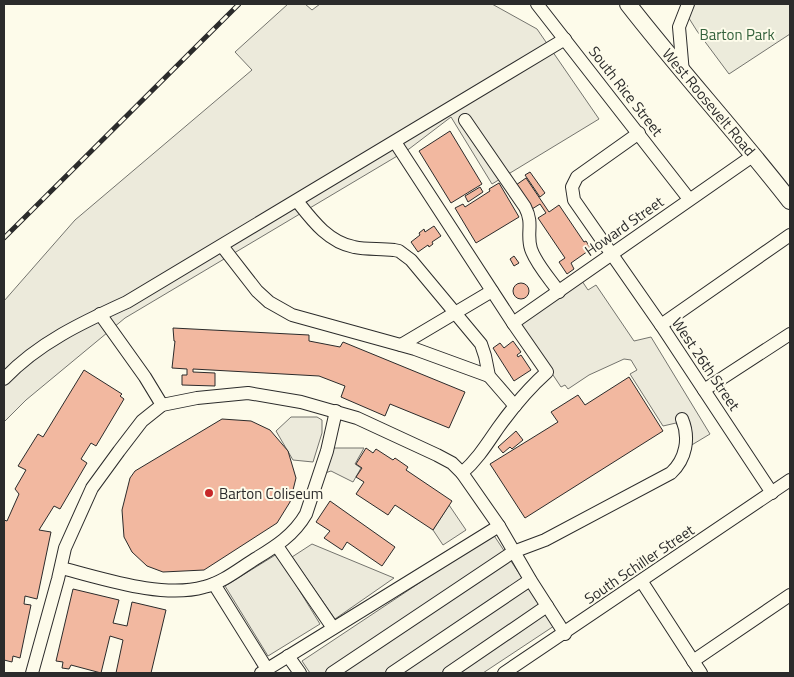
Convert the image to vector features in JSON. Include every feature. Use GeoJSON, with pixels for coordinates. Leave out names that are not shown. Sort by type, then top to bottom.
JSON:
{"type":"FeatureCollection","features":[{"type":"Feature","properties":{"kind":"main road","name":"West Roosevelt Road"},"geometry":{"type":"LineString","coordinates":[[628,4],[683,74],[754,155],[790,201]]}},
{"type":"Feature","properties":{"kind":"street","name":"South Rice Street"},"geometry":{"type":"LineString","coordinates":[[537,4],[689,199]]}},
{"type":"Feature","properties":{"kind":"street"},"geometry":{"type":"LineString","coordinates":[[683,74],[679,27],[688,4]]}},
{"type":"Feature","properties":{"kind":"street"},"geometry":{"type":"LineString","coordinates":[[4,380],[51,340],[127,302],[565,39]]}},
{"type":"Feature","properties":{"kind":"street"},"geometry":{"type":"LineString","coordinates":[[465,120],[525,207],[531,228],[530,241],[532,250],[559,292]]}},
{"type":"Feature","properties":{"kind":"street","name":"West 26th Street"},"geometry":{"type":"LineString","coordinates":[[639,133],[577,177],[572,187],[574,200],[661,325],[772,493]]}},
{"type":"Feature","properties":{"kind":"street"},"geometry":{"type":"LineString","coordinates":[[395,142],[547,372],[530,387],[477,459],[462,473]]}},
{"type":"Feature","properties":{"kind":"street","name":"Howard Street"},"geometry":{"type":"LineString","coordinates":[[513,323],[754,155]]}},
{"type":"Feature","properties":{"kind":"street"},"geometry":{"type":"LineString","coordinates":[[297,200],[318,226],[339,242],[356,248],[394,250],[404,254],[422,272],[481,344],[489,376],[515,406]]}},
{"type":"Feature","properties":{"kind":"street"},"geometry":{"type":"LineString","coordinates":[[661,325],[790,235]]}},
{"type":"Feature","properties":{"kind":"street"},"geometry":{"type":"LineString","coordinates":[[222,246],[257,291],[270,302],[292,315],[400,345],[489,376]]}},
{"type":"Feature","properties":{"kind":"street"},"geometry":{"type":"LineString","coordinates":[[400,345],[492,290]]}},
{"type":"Feature","properties":{"kind":"street"},"geometry":{"type":"LineString","coordinates":[[100,314],[145,377],[162,405]]}},
{"type":"Feature","properties":{"kind":"street"},"geometry":{"type":"LineString","coordinates":[[704,390],[790,334]]}},
{"type":"Feature","properties":{"kind":"street"},"geometry":{"type":"LineString","coordinates":[[32,673],[65,548],[92,488],[142,421],[162,405],[197,398],[248,393],[301,402],[357,418],[452,463],[462,473],[499,526],[530,580],[565,634]]}},
{"type":"Feature","properties":{"kind":"street"},"geometry":{"type":"LineString","coordinates":[[61,568],[132,586],[156,589],[193,590],[214,584],[278,546],[295,529],[306,514],[327,451],[336,411]]}},
{"type":"Feature","properties":{"kind":"street"},"geometry":{"type":"LineString","coordinates":[[332,673],[514,552],[545,540],[671,473],[681,462],[685,449],[686,432],[682,419]]}},
{"type":"Feature","properties":{"kind":"street","name":"South Schiller Street"},"geometry":{"type":"LineString","coordinates":[[504,673],[565,634],[790,480]]}},
{"type":"Feature","properties":{"kind":"street"},"geometry":{"type":"LineString","coordinates":[[214,584],[264,671],[499,526]]}},
{"type":"Feature","properties":{"kind":"street"},"geometry":{"type":"LineString","coordinates":[[278,546],[333,628]]}},
{"type":"Feature","properties":{"kind":"street"},"geometry":{"type":"LineString","coordinates":[[392,673],[530,580]]}},
{"type":"Feature","properties":{"kind":"street"},"geometry":{"type":"LineString","coordinates":[[642,582],[701,673]]}},
{"type":"Feature","properties":{"kind":"street"},"geometry":{"type":"LineString","coordinates":[[693,661],[790,595]]}},
{"type":"Feature","properties":{"kind":"street"},"geometry":{"type":"LineString","coordinates":[[449,673],[547,606]]}},
{"type":"Feature","properties":{"kind":"street"},"geometry":{"type":"LineString","coordinates":[[288,656],[300,673]]}},
{"type":"Feature","properties":{"kind":"green space","name":"Barton Park"},"geometry":{"type":"Polygon","coordinates":[[[680,4],[790,4],[790,34],[729,74],[697,31],[680,4]]]}},
{"type":"Feature","properties":{"kind":"shaded area"},"geometry":{"type":"Polygon","coordinates":[[[288,4],[305,4],[312,10],[320,4],[492,4],[537,29],[599,119],[492,184],[451,117],[409,149],[125,318],[26,400],[4,422],[4,301],[75,220],[252,70],[235,52],[288,4]]]}},
{"type":"Feature","properties":{"kind":"shaded area"},"geometry":{"type":"Polygon","coordinates":[[[582,281],[588,290],[596,285],[634,341],[651,337],[710,434],[690,446],[676,423],[663,426],[630,374],[637,370],[631,360],[624,359],[589,375],[568,389],[565,385],[561,387],[519,324],[582,281]]]}},
{"type":"Feature","properties":{"kind":"shaded area"},"geometry":{"type":"Polygon","coordinates":[[[291,417],[317,417],[322,420],[322,433],[313,462],[293,460],[276,431],[291,417]]]}},
{"type":"Feature","properties":{"kind":"shaded area"},"geometry":{"type":"Polygon","coordinates":[[[333,448],[364,448],[355,464],[361,468],[353,482],[331,471],[325,473],[333,448]]]}},
{"type":"Feature","properties":{"kind":"shaded area"},"geometry":{"type":"Polygon","coordinates":[[[449,505],[466,530],[443,545],[433,530],[449,505]]]}},
{"type":"Feature","properties":{"kind":"shaded area"},"geometry":{"type":"Polygon","coordinates":[[[493,534],[554,626],[483,673],[310,673],[302,661],[493,534]]]}},
{"type":"Feature","properties":{"kind":"shaded area"},"geometry":{"type":"Polygon","coordinates":[[[312,544],[394,578],[335,619],[292,557],[312,544]]]}},
{"type":"Feature","properties":{"kind":"shaded area"},"geometry":{"type":"Polygon","coordinates":[[[277,554],[320,624],[268,656],[225,586],[277,554]]]}},
{"type":"Feature","properties":{"kind":"building"},"geometry":{"type":"Polygon","coordinates":[[[450,131],[482,184],[451,203],[419,151],[450,131]]]}},
{"type":"Feature","properties":{"kind":"building"},"geometry":{"type":"Polygon","coordinates":[[[530,172],[545,193],[540,197],[525,175],[530,172]]]}},
{"type":"Feature","properties":{"kind":"building"},"geometry":{"type":"Polygon","coordinates":[[[526,178],[549,212],[559,205],[584,242],[586,241],[591,249],[571,263],[574,269],[567,274],[559,262],[565,258],[538,218],[546,213],[540,204],[532,209],[516,185],[526,178]]]}},
{"type":"Feature","properties":{"kind":"building"},"geometry":{"type":"Polygon","coordinates":[[[499,183],[519,217],[476,243],[455,208],[463,204],[465,207],[499,183]]]}},
{"type":"Feature","properties":{"kind":"building"},"geometry":{"type":"Polygon","coordinates":[[[480,187],[483,192],[468,202],[465,196],[480,187]]]}},
{"type":"Feature","properties":{"kind":"building"},"geometry":{"type":"Polygon","coordinates":[[[434,226],[441,236],[432,242],[433,244],[429,247],[428,245],[418,252],[411,242],[424,229],[425,232],[434,226]]]}},
{"type":"Feature","properties":{"kind":"building"},"geometry":{"type":"Polygon","coordinates":[[[514,256],[519,263],[514,266],[510,259],[514,256]]]}},
{"type":"Feature","properties":{"kind":"building"},"geometry":{"type":"Polygon","coordinates":[[[521,283],[527,285],[529,291],[527,297],[521,299],[515,297],[513,291],[515,285],[521,283]]]}},
{"type":"Feature","properties":{"kind":"building"},"geometry":{"type":"Polygon","coordinates":[[[173,328],[309,335],[309,341],[340,347],[343,342],[465,392],[449,428],[390,404],[385,416],[341,397],[345,386],[319,376],[193,369],[193,372],[215,373],[215,386],[182,385],[182,375],[187,375],[187,369],[172,368],[175,341],[173,328]]]}},
{"type":"Feature","properties":{"kind":"building"},"geometry":{"type":"Polygon","coordinates":[[[513,341],[521,352],[517,355],[518,357],[521,355],[531,370],[514,381],[493,348],[500,343],[504,348],[513,341]]]}},
{"type":"Feature","properties":{"kind":"building"},"geometry":{"type":"Polygon","coordinates":[[[84,370],[122,394],[120,396],[124,399],[96,446],[91,443],[81,459],[87,463],[60,509],[54,506],[39,530],[51,532],[37,599],[25,596],[24,604],[31,605],[20,658],[13,656],[12,662],[4,660],[4,520],[7,521],[19,494],[15,489],[26,470],[18,466],[38,434],[43,437],[84,370]]]}},
{"type":"Feature","properties":{"kind":"building"},"geometry":{"type":"Polygon","coordinates":[[[629,377],[663,431],[525,518],[490,464],[558,422],[551,412],[578,395],[585,405],[629,377]]]}},
{"type":"Feature","properties":{"kind":"building","name":"Barton Coliseum"},"geometry":{"type":"Polygon","coordinates":[[[222,419],[251,421],[270,430],[288,451],[296,478],[290,502],[277,523],[204,570],[163,572],[147,566],[132,552],[124,537],[122,510],[130,478],[135,471],[222,419]]]}},
{"type":"Feature","properties":{"kind":"building"},"geometry":{"type":"Polygon","coordinates":[[[516,431],[523,440],[512,449],[510,447],[503,453],[498,447],[516,431]]]}},
{"type":"Feature","properties":{"kind":"building"},"geometry":{"type":"Polygon","coordinates":[[[366,448],[373,453],[376,449],[393,460],[395,458],[408,467],[406,470],[452,501],[433,530],[395,505],[388,515],[356,494],[364,482],[356,477],[362,468],[356,464],[366,448]]]}},
{"type":"Feature","properties":{"kind":"building"},"geometry":{"type":"Polygon","coordinates":[[[330,501],[395,547],[382,566],[347,542],[342,550],[324,538],[330,531],[316,522],[330,501]]]}},
{"type":"Feature","properties":{"kind":"building"},"geometry":{"type":"Polygon","coordinates":[[[73,589],[119,600],[113,623],[127,626],[132,602],[166,610],[151,673],[116,673],[123,640],[110,636],[101,673],[71,665],[69,669],[62,668],[63,662],[56,661],[73,589]]]}},
{"type":"Feature","properties":{"kind":"railway"},"geometry":{"type":"LineString","coordinates":[[4,238],[239,4]]}},
{"type":"Feature","properties":{"kind":"place","name":"Barton Coliseum"},"geometry":{"type":"Point","coordinates":[209,493]}}]}
